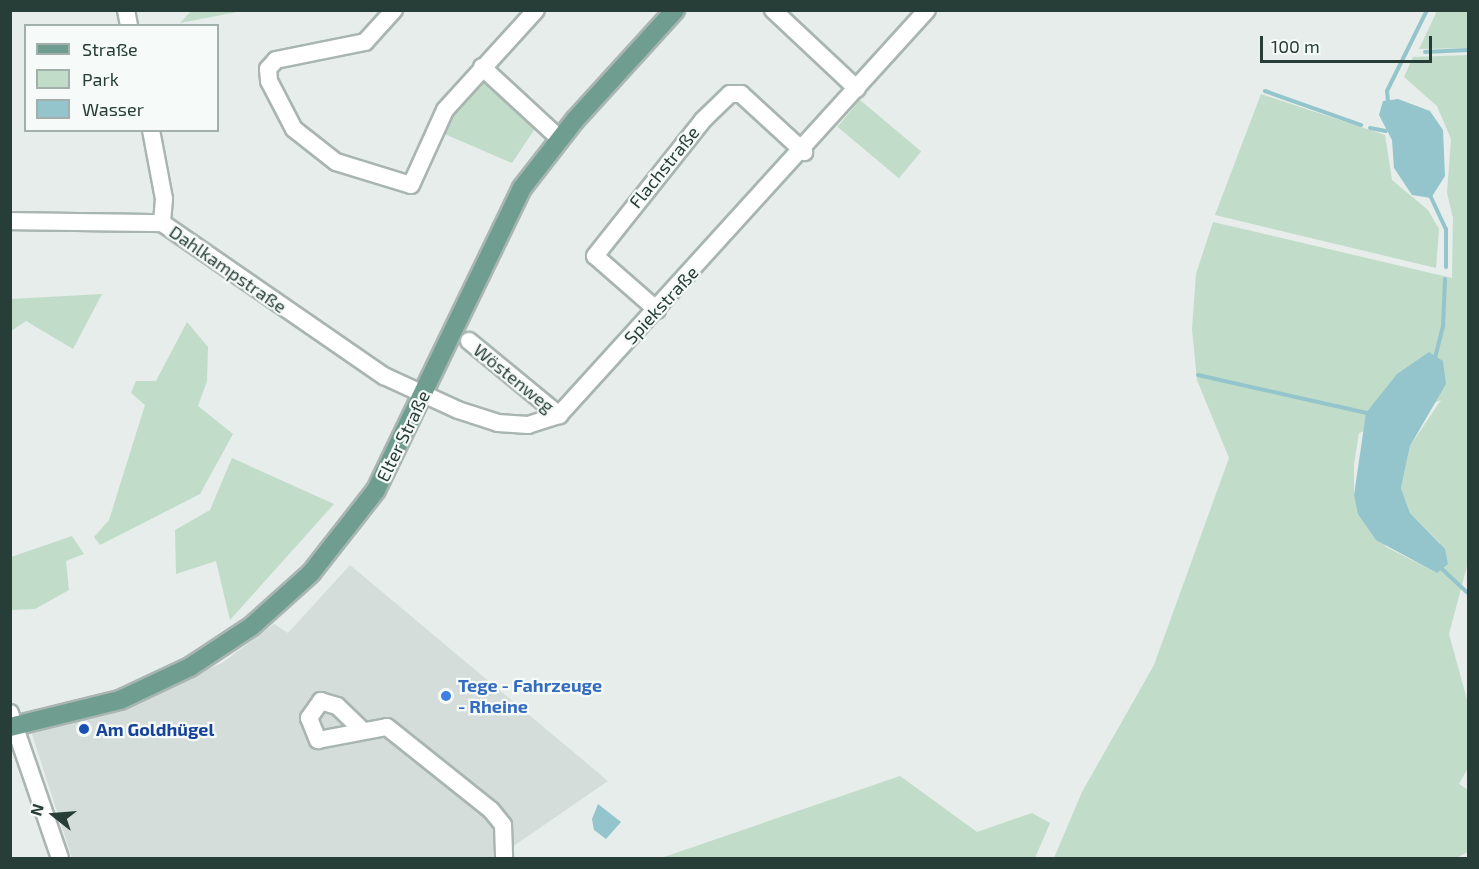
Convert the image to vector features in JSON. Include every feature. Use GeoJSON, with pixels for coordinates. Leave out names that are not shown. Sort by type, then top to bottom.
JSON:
{"type":"FeatureCollection","features":[{"type":"Feature","properties":{"kind":"main road","name":"Elter Straße"},"geometry":{"type":"LineString","coordinates":[[12,722],[77,714],[159,683],[259,620],[345,533],[376,490],[423,395],[496,233],[560,139],[675,10]]}},
{"type":"Feature","properties":{"kind":"street"},"geometry":{"type":"LineString","coordinates":[[394,10],[365,42],[276,60],[268,69],[269,81],[294,129],[336,162],[411,185],[445,110],[536,10]]}},
{"type":"Feature","properties":{"kind":"street"},"geometry":{"type":"LineString","coordinates":[[773,10],[857,89]]}},
{"type":"Feature","properties":{"kind":"street","name":"Spiekstraße"},"geometry":{"type":"LineString","coordinates":[[559,415],[804,152],[927,10]]}},
{"type":"Feature","properties":{"kind":"street"},"geometry":{"type":"LineString","coordinates":[[482,67],[560,139]]}},
{"type":"Feature","properties":{"kind":"street","name":"Flachstraße"},"geometry":{"type":"LineString","coordinates":[[657,310],[595,256],[702,120],[730,94],[741,94],[804,152]]}},
{"type":"Feature","properties":{"kind":"street"},"geometry":{"type":"LineString","coordinates":[[150,132],[164,199],[162,223]]}},
{"type":"Feature","properties":{"kind":"street","name":"Dahlkampstraße"},"geometry":{"type":"LineString","coordinates":[[11,216],[162,223],[384,376],[423,395]]}},
{"type":"Feature","properties":{"kind":"street","name":"Wöstenweg"},"geometry":{"type":"LineString","coordinates":[[469,341],[559,415]]}},
{"type":"Feature","properties":{"kind":"street"},"geometry":{"type":"LineString","coordinates":[[423,395],[498,423],[528,424],[559,415]]}},
{"type":"Feature","properties":{"kind":"street"},"geometry":{"type":"LineString","coordinates":[[12,722],[60,858]]}},
{"type":"Feature","properties":{"kind":"street"},"geometry":{"type":"LineString","coordinates":[[361,729],[387,727],[491,810],[503,825],[504,858]]}},
{"type":"Feature","properties":{"kind":"shaded area"},"geometry":{"type":"Polygon","coordinates":[[[350,565],[608,781],[496,858],[72,858],[31,731],[124,704],[222,663],[274,624],[288,633],[350,565]]]}},
{"type":"Feature","properties":{"kind":"green space"},"geometry":{"type":"Polygon","coordinates":[[[192,10],[242,10],[242,11],[180,23],[192,10]]]}},
{"type":"Feature","properties":{"kind":"green space"},"geometry":{"type":"Polygon","coordinates":[[[1437,11],[1468,11],[1468,48],[1419,49],[1437,11]]]}},
{"type":"Feature","properties":{"kind":"green space"},"geometry":{"type":"Polygon","coordinates":[[[1468,55],[1468,562],[1449,634],[1468,703],[1468,768],[1459,784],[1468,790],[1468,852],[1456,858],[1054,858],[1082,792],[1154,665],[1229,458],[1197,380],[1192,329],[1196,274],[1213,222],[1452,278],[1453,218],[1447,193],[1451,139],[1437,106],[1404,77],[1413,57],[1468,55]],[[1441,400],[1359,433],[1354,464],[1354,495],[1386,547],[1437,573],[1440,543],[1410,513],[1401,488],[1410,446],[1441,400]]]}},
{"type":"Feature","properties":{"kind":"green space"},"geometry":{"type":"Polygon","coordinates":[[[485,83],[536,127],[512,163],[440,132],[475,85],[485,83]]]}},
{"type":"Feature","properties":{"kind":"green space"},"geometry":{"type":"Polygon","coordinates":[[[1261,94],[1385,135],[1392,180],[1428,210],[1439,229],[1436,268],[1215,215],[1261,94]]]}},
{"type":"Feature","properties":{"kind":"green space"},"geometry":{"type":"Polygon","coordinates":[[[860,100],[921,151],[899,178],[838,127],[860,100]]]}},
{"type":"Feature","properties":{"kind":"green space"},"geometry":{"type":"Polygon","coordinates":[[[102,294],[73,349],[26,321],[11,331],[11,299],[102,294]]]}},
{"type":"Feature","properties":{"kind":"green space"},"geometry":{"type":"Polygon","coordinates":[[[187,322],[208,347],[207,381],[198,406],[233,434],[200,494],[100,545],[94,537],[109,520],[145,405],[131,393],[136,381],[156,381],[187,322]]]}},
{"type":"Feature","properties":{"kind":"green space"},"geometry":{"type":"Polygon","coordinates":[[[232,458],[334,504],[230,620],[216,561],[176,574],[175,530],[210,510],[232,458]]]}},
{"type":"Feature","properties":{"kind":"green space"},"geometry":{"type":"Polygon","coordinates":[[[72,536],[84,554],[66,561],[69,590],[35,609],[11,610],[11,557],[72,536]]]}},
{"type":"Feature","properties":{"kind":"green space"},"geometry":{"type":"Polygon","coordinates":[[[900,776],[977,832],[1032,813],[1050,823],[1035,858],[661,858],[900,776]]]}},
{"type":"Feature","properties":{"kind":"water"},"geometry":{"type":"Polygon","coordinates":[[[1398,99],[1430,111],[1443,130],[1445,176],[1431,198],[1412,195],[1394,168],[1392,140],[1379,115],[1383,101],[1398,99]]]}},
{"type":"Feature","properties":{"kind":"water"},"geometry":{"type":"Polygon","coordinates":[[[1429,352],[1443,361],[1446,384],[1410,446],[1401,488],[1410,513],[1445,549],[1448,564],[1437,573],[1376,540],[1358,514],[1354,495],[1366,413],[1397,374],[1429,352]]]}},
{"type":"Feature","properties":{"kind":"water"},"geometry":{"type":"Polygon","coordinates":[[[598,804],[621,822],[606,839],[594,830],[592,819],[598,804]]]}},
{"type":"Feature","properties":{"kind":"waterway"},"geometry":{"type":"LineString","coordinates":[[1388,102],[1387,91],[1427,10]]}},
{"type":"Feature","properties":{"kind":"waterway"},"geometry":{"type":"LineString","coordinates":[[1425,52],[1468,50]]}},
{"type":"Feature","properties":{"kind":"waterway"},"geometry":{"type":"LineString","coordinates":[[1265,91],[1361,125]]}},
{"type":"Feature","properties":{"kind":"waterway"},"geometry":{"type":"LineString","coordinates":[[1370,128],[1386,131]]}},
{"type":"Feature","properties":{"kind":"waterway"},"geometry":{"type":"LineString","coordinates":[[1429,193],[1446,229],[1446,267]]}},
{"type":"Feature","properties":{"kind":"waterway"},"geometry":{"type":"LineString","coordinates":[[1435,358],[1443,327],[1445,279]]}},
{"type":"Feature","properties":{"kind":"waterway"},"geometry":{"type":"LineString","coordinates":[[1198,375],[1366,413]]}},
{"type":"Feature","properties":{"kind":"waterway"},"geometry":{"type":"LineString","coordinates":[[1442,569],[1468,593]]}},
{"type":"Feature","properties":{"kind":"place","name":"Tege - Fahrzeuge - Rheine"},"geometry":{"type":"Point","coordinates":[446,696]}},
{"type":"Feature","properties":{"kind":"place","name":"Am Goldhügel"},"geometry":{"type":"Point","coordinates":[84,729]}}]}
